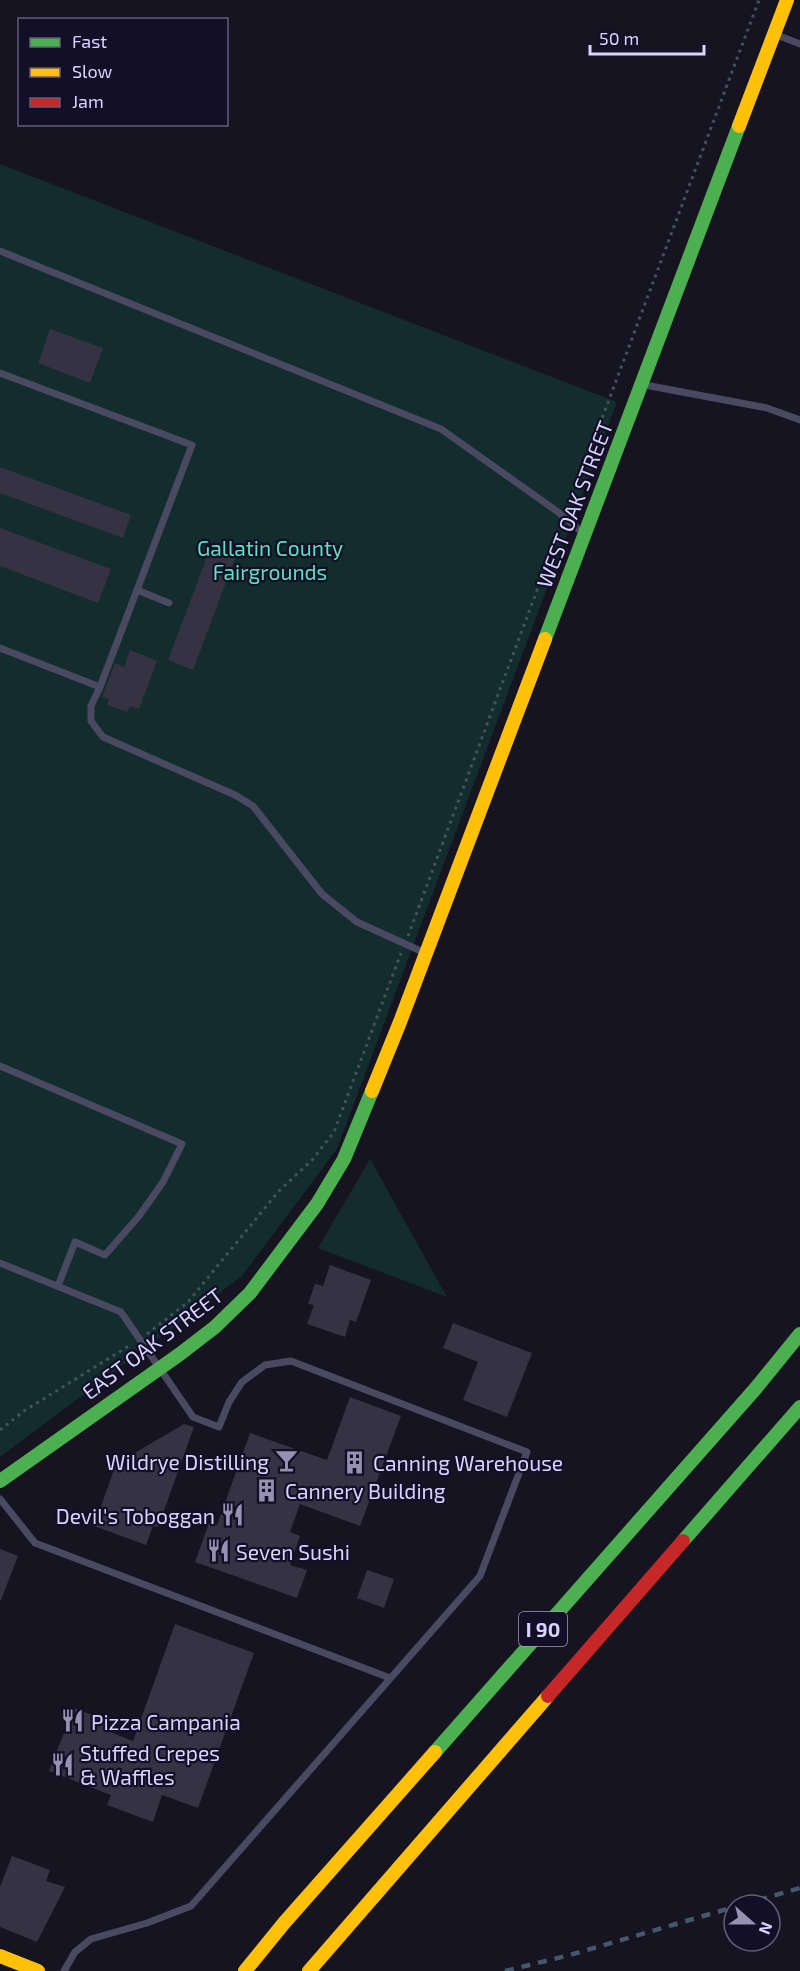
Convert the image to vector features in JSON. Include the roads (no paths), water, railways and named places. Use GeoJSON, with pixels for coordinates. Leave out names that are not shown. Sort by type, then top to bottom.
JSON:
{"type":"FeatureCollection","features":[{"type":"Feature","properties":{"kind":"main road","name":"WEST OAK STREET"},"geometry":{"type":"LineString","coordinates":[[400,1022],[787,0]]}},
{"type":"Feature","properties":{"kind":"main road","name":"EAST OAK STREET"},"geometry":{"type":"LineString","coordinates":[[0,1481],[159,1369],[215,1326],[250,1293],[317,1204],[344,1159],[400,1022]]}},
{"type":"Feature","properties":{"kind":"main road","name":"I 90"},"geometry":{"type":"LineString","coordinates":[[244,1971],[748,1397],[800,1334]]}},
{"type":"Feature","properties":{"kind":"main road","name":"I 90"},"geometry":{"type":"LineString","coordinates":[[309,1971],[800,1407]]}},
{"type":"Feature","properties":{"kind":"main road"},"geometry":{"type":"LineString","coordinates":[[0,1956],[38,1971]]}},
{"type":"Feature","properties":{"kind":"lane"},"geometry":{"type":"LineString","coordinates":[[774,34],[800,44]]}},
{"type":"Feature","properties":{"kind":"lane"},"geometry":{"type":"LineString","coordinates":[[0,250],[441,429],[565,517],[585,534]]}},
{"type":"Feature","properties":{"kind":"lane"},"geometry":{"type":"LineString","coordinates":[[0,373],[192,445],[91,706],[91,722],[103,737],[235,795],[253,806],[321,894],[357,922],[426,954]]}},
{"type":"Feature","properties":{"kind":"lane"},"geometry":{"type":"LineString","coordinates":[[642,385],[768,408],[800,420]]}},
{"type":"Feature","properties":{"kind":"lane"},"geometry":{"type":"LineString","coordinates":[[137,590],[169,603]]}},
{"type":"Feature","properties":{"kind":"lane"},"geometry":{"type":"LineString","coordinates":[[0,648],[100,687]]}},
{"type":"Feature","properties":{"kind":"lane"},"geometry":{"type":"LineString","coordinates":[[0,1066],[183,1144],[163,1182],[139,1216],[105,1255],[75,1242],[58,1286]]}},
{"type":"Feature","properties":{"kind":"lane"},"geometry":{"type":"LineString","coordinates":[[0,1263],[121,1312],[194,1417],[219,1427],[229,1401],[242,1382],[265,1365],[291,1361],[527,1452],[480,1576],[190,1906],[147,1923],[91,1939],[75,1952],[64,1971]]}},
{"type":"Feature","properties":{"kind":"lane"},"geometry":{"type":"LineString","coordinates":[[0,1499],[35,1543],[390,1678]]}},
{"type":"Feature","properties":{"kind":"railway"},"geometry":{"type":"LineString","coordinates":[[782,1893],[800,1888]]}},
{"type":"Feature","properties":{"kind":"railway"},"geometry":{"type":"LineString","coordinates":[[505,1971],[570,1955],[722,1911]]}},
{"type":"Feature","properties":{"kind":"place","name":"Wildrye Distilling"},"geometry":{"type":"Point","coordinates":[287,1461]}},
{"type":"Feature","properties":{"kind":"place","name":"Canning Warehouse"},"geometry":{"type":"Point","coordinates":[355,1462]}},
{"type":"Feature","properties":{"kind":"place","name":"Cannery Building"},"geometry":{"type":"Point","coordinates":[267,1490]}},
{"type":"Feature","properties":{"kind":"place","name":"Devil's Toboggan"},"geometry":{"type":"Point","coordinates":[233,1515]}},
{"type":"Feature","properties":{"kind":"place","name":"Seven Sushi"},"geometry":{"type":"Point","coordinates":[218,1551]}},
{"type":"Feature","properties":{"kind":"place","name":"Pizza Campania"},"geometry":{"type":"Point","coordinates":[73,1721]}},
{"type":"Feature","properties":{"kind":"place","name":"Stuffed Crepes & Waffles"},"geometry":{"type":"Point","coordinates":[62,1764]}},
{"type":"Feature","properties":{"kind":"park label","name":"Gallatin County Fairgrounds"},"geometry":{"type":"Point","coordinates":[270,559]}}]}
